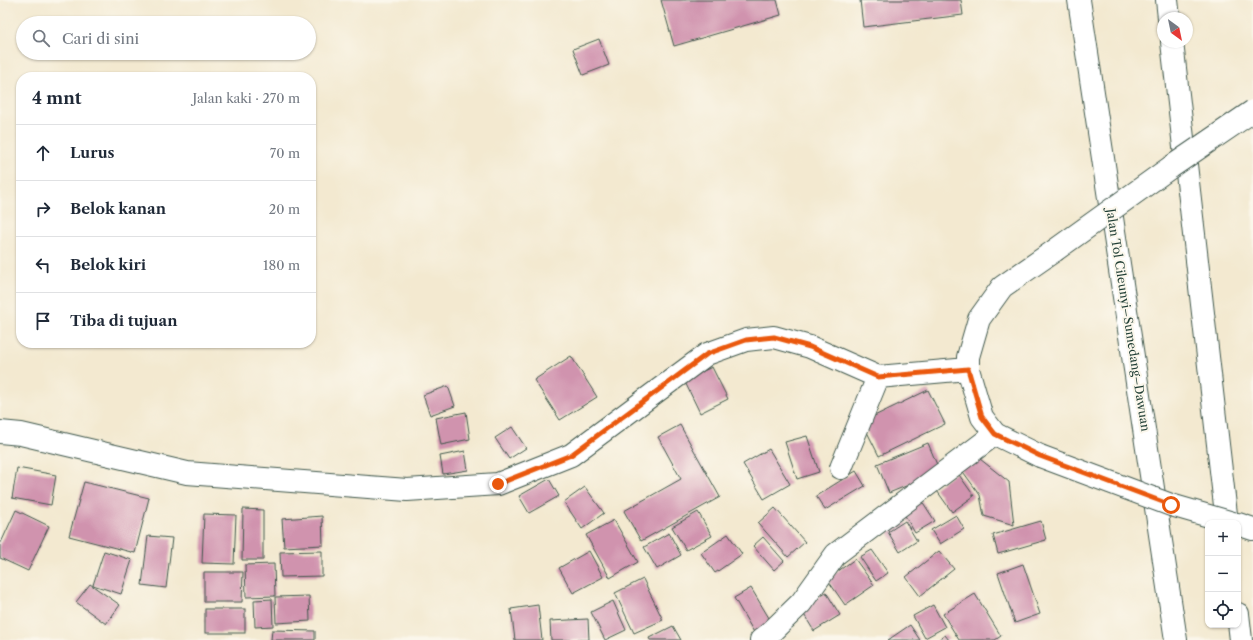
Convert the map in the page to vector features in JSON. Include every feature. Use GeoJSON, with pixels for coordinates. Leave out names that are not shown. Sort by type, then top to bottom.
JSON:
{"type":"FeatureCollection","features":[{"type":"Feature","properties":{"kind":"main road","name":"Jalan Tol Cileunyi–Sumedang–Dawuan"},"geometry":{"type":"LineString","coordinates":[[1079,0],[1176,640]]}},
{"type":"Feature","properties":{"kind":"main road"},"geometry":{"type":"LineString","coordinates":[[1167,0],[1168,12]]}},
{"type":"Feature","properties":{"kind":"main road"},"geometry":{"type":"LineString","coordinates":[[1173,48],[1227,520]]}},
{"type":"Feature","properties":{"kind":"main road"},"geometry":{"type":"LineString","coordinates":[[1223,520],[1171,505],[1040,456],[995,434],[982,417],[968,369],[968,357],[978,319],[1002,287],[1171,167],[1253,112]]}},
{"type":"Feature","properties":{"kind":"main road"},"geometry":{"type":"LineString","coordinates":[[0,432],[21,434],[187,473],[407,490],[491,485],[498,484],[571,455],[707,354],[746,340],[774,337],[810,347],[878,377],[968,369]]}},
{"type":"Feature","properties":{"kind":"main road"},"geometry":{"type":"LineString","coordinates":[[841,468],[878,377]]}},
{"type":"Feature","properties":{"kind":"main road"},"geometry":{"type":"LineString","coordinates":[[761,640],[801,603],[836,554],[995,434]]}},
{"type":"Feature","properties":{"kind":"main road"},"geometry":{"type":"LineString","coordinates":[[1241,525],[1253,529]]}},
{"type":"Feature","properties":{"kind":"main road"},"geometry":{"type":"LineString","coordinates":[[1240,628],[1241,640]]}},
{"type":"Feature","properties":{"kind":"building"},"geometry":{"type":"Polygon","coordinates":[[[661,0],[777,0],[781,15],[674,46],[661,0]]]}},
{"type":"Feature","properties":{"kind":"building"},"geometry":{"type":"Polygon","coordinates":[[[860,0],[961,0],[963,15],[863,27],[860,0]]]}},
{"type":"Feature","properties":{"kind":"building"},"geometry":{"type":"Polygon","coordinates":[[[599,39],[609,65],[583,75],[573,49],[599,39]]]}},
{"type":"Feature","properties":{"kind":"building"},"geometry":{"type":"Polygon","coordinates":[[[571,356],[597,397],[560,420],[534,380],[571,356]]]}},
{"type":"Feature","properties":{"kind":"building"},"geometry":{"type":"Polygon","coordinates":[[[712,367],[728,399],[700,413],[684,380],[712,367]]]}},
{"type":"Feature","properties":{"kind":"building"},"geometry":{"type":"Polygon","coordinates":[[[448,386],[455,406],[430,415],[423,395],[448,386]]]}},
{"type":"Feature","properties":{"kind":"building"},"geometry":{"type":"Polygon","coordinates":[[[928,390],[945,424],[879,456],[862,422],[928,390]]]}},
{"type":"Feature","properties":{"kind":"building"},"geometry":{"type":"Polygon","coordinates":[[[466,412],[470,439],[441,445],[436,418],[466,412]]]}},
{"type":"Feature","properties":{"kind":"building"},"geometry":{"type":"Polygon","coordinates":[[[680,425],[720,497],[641,541],[624,511],[681,479],[658,437],[680,425]]]}},
{"type":"Feature","properties":{"kind":"building"},"geometry":{"type":"Polygon","coordinates":[[[512,427],[526,448],[509,459],[495,438],[512,427]]]}},
{"type":"Feature","properties":{"kind":"building"},"geometry":{"type":"Polygon","coordinates":[[[807,436],[819,472],[797,479],[785,442],[807,436]]]}},
{"type":"Feature","properties":{"kind":"building"},"geometry":{"type":"Polygon","coordinates":[[[928,443],[940,472],[889,493],[877,464],[928,443]]]}},
{"type":"Feature","properties":{"kind":"building"},"geometry":{"type":"Polygon","coordinates":[[[769,449],[790,484],[764,499],[743,464],[769,449]]]}},
{"type":"Feature","properties":{"kind":"building"},"geometry":{"type":"Polygon","coordinates":[[[465,451],[468,470],[443,474],[440,456],[465,451]]]}},
{"type":"Feature","properties":{"kind":"building"},"geometry":{"type":"Polygon","coordinates":[[[975,455],[1009,482],[1014,525],[984,516],[980,495],[961,469],[975,455]]]}},
{"type":"Feature","properties":{"kind":"building"},"geometry":{"type":"Polygon","coordinates":[[[17,468],[56,475],[51,505],[12,498],[17,468]]]}},
{"type":"Feature","properties":{"kind":"building"},"geometry":{"type":"Polygon","coordinates":[[[856,471],[865,486],[825,510],[816,496],[856,471]]]}},
{"type":"Feature","properties":{"kind":"building"},"geometry":{"type":"Polygon","coordinates":[[[957,472],[974,496],[952,512],[935,488],[957,472]]]}},
{"type":"Feature","properties":{"kind":"building"},"geometry":{"type":"Polygon","coordinates":[[[549,479],[559,496],[529,513],[519,496],[549,479]]]}},
{"type":"Feature","properties":{"kind":"building"},"geometry":{"type":"Polygon","coordinates":[[[84,482],[149,498],[135,553],[69,536],[84,482]]]}},
{"type":"Feature","properties":{"kind":"building"},"geometry":{"type":"Polygon","coordinates":[[[585,487],[604,513],[582,529],[564,502],[585,487]]]}},
{"type":"Feature","properties":{"kind":"building"},"geometry":{"type":"Polygon","coordinates":[[[922,501],[935,521],[915,533],[903,512],[922,501]]]}},
{"type":"Feature","properties":{"kind":"building"},"geometry":{"type":"Polygon","coordinates":[[[775,508],[805,542],[788,557],[758,523],[775,508]]]}},
{"type":"Feature","properties":{"kind":"building"},"geometry":{"type":"Polygon","coordinates":[[[243,509],[263,510],[263,560],[242,560],[243,509]]]}},
{"type":"Feature","properties":{"kind":"building"},"geometry":{"type":"Polygon","coordinates":[[[16,510],[49,526],[28,571],[0,558],[0,545],[16,510]]]}},
{"type":"Feature","properties":{"kind":"building"},"geometry":{"type":"Polygon","coordinates":[[[698,512],[712,536],[686,550],[672,527],[698,512]]]}},
{"type":"Feature","properties":{"kind":"building"},"geometry":{"type":"Polygon","coordinates":[[[204,514],[236,515],[234,564],[202,563],[204,514]]]}},
{"type":"Feature","properties":{"kind":"building"},"geometry":{"type":"Polygon","coordinates":[[[956,515],[964,529],[940,544],[931,530],[956,515]]]}},
{"type":"Feature","properties":{"kind":"building"},"geometry":{"type":"Polygon","coordinates":[[[322,516],[323,545],[284,547],[282,519],[322,516]]]}},
{"type":"Feature","properties":{"kind":"building"},"geometry":{"type":"Polygon","coordinates":[[[614,520],[638,562],[610,578],[586,535],[614,520]]]}},
{"type":"Feature","properties":{"kind":"building"},"geometry":{"type":"Polygon","coordinates":[[[905,521],[917,541],[900,552],[888,532],[905,521]]]}},
{"type":"Feature","properties":{"kind":"building"},"geometry":{"type":"Polygon","coordinates":[[[1041,521],[1046,540],[998,554],[993,535],[1041,521]]]}},
{"type":"Feature","properties":{"kind":"building"},"geometry":{"type":"Polygon","coordinates":[[[669,533],[681,555],[657,569],[644,547],[669,533]]]}},
{"type":"Feature","properties":{"kind":"building"},"geometry":{"type":"Polygon","coordinates":[[[728,534],[742,554],[715,573],[701,553],[728,534]]]}},
{"type":"Feature","properties":{"kind":"building"},"geometry":{"type":"Polygon","coordinates":[[[148,536],[172,538],[166,588],[142,585],[148,536]]]}},
{"type":"Feature","properties":{"kind":"building"},"geometry":{"type":"Polygon","coordinates":[[[763,537],[784,561],[774,570],[753,546],[763,537]]]}},
{"type":"Feature","properties":{"kind":"building"},"geometry":{"type":"Polygon","coordinates":[[[872,550],[888,573],[876,581],[860,557],[872,550]]]}},
{"type":"Feature","properties":{"kind":"building"},"geometry":{"type":"Polygon","coordinates":[[[104,551],[132,560],[121,594],[93,585],[104,551]]]}},
{"type":"Feature","properties":{"kind":"building"},"geometry":{"type":"Polygon","coordinates":[[[322,551],[322,576],[281,577],[280,552],[322,551]]]}},
{"type":"Feature","properties":{"kind":"building"},"geometry":{"type":"Polygon","coordinates":[[[589,551],[603,577],[573,593],[559,568],[589,551]]]}},
{"type":"Feature","properties":{"kind":"building"},"geometry":{"type":"Polygon","coordinates":[[[939,551],[954,569],[920,596],[906,577],[939,551]]]}},
{"type":"Feature","properties":{"kind":"building"},"geometry":{"type":"Polygon","coordinates":[[[855,559],[874,585],[845,605],[827,579],[855,559]]]}},
{"type":"Feature","properties":{"kind":"building"},"geometry":{"type":"Polygon","coordinates":[[[274,564],[275,596],[246,597],[245,565],[274,564]]]}},
{"type":"Feature","properties":{"kind":"building"},"geometry":{"type":"Polygon","coordinates":[[[1023,564],[1040,614],[1015,623],[998,573],[1023,564]]]}},
{"type":"Feature","properties":{"kind":"building"},"geometry":{"type":"Polygon","coordinates":[[[204,572],[243,572],[242,602],[204,602],[204,572]]]}},
{"type":"Feature","properties":{"kind":"building"},"geometry":{"type":"Polygon","coordinates":[[[643,579],[663,620],[634,633],[615,593],[643,579]]]}},
{"type":"Feature","properties":{"kind":"building"},"geometry":{"type":"Polygon","coordinates":[[[90,584],[120,605],[106,624],[76,602],[90,584]]]}},
{"type":"Feature","properties":{"kind":"building"},"geometry":{"type":"Polygon","coordinates":[[[751,588],[772,623],[755,634],[734,598],[751,588]]]}},
{"type":"Feature","properties":{"kind":"building"},"geometry":{"type":"Polygon","coordinates":[[[826,592],[840,615],[814,631],[800,608],[826,592]]]}},
{"type":"Feature","properties":{"kind":"building"},"geometry":{"type":"Polygon","coordinates":[[[975,594],[1001,636],[995,640],[959,640],[943,614],[975,594]]]}},
{"type":"Feature","properties":{"kind":"building"},"geometry":{"type":"Polygon","coordinates":[[[309,596],[310,621],[276,623],[275,597],[309,596]]]}},
{"type":"Feature","properties":{"kind":"building"},"geometry":{"type":"Polygon","coordinates":[[[272,599],[273,626],[255,627],[254,600],[272,599]]]}},
{"type":"Feature","properties":{"kind":"building"},"geometry":{"type":"Polygon","coordinates":[[[613,601],[626,630],[605,640],[591,612],[613,601]]]}},
{"type":"Feature","properties":{"kind":"building"},"geometry":{"type":"Polygon","coordinates":[[[538,605],[542,640],[515,640],[511,609],[538,605]]]}},
{"type":"Feature","properties":{"kind":"building"},"geometry":{"type":"Polygon","coordinates":[[[933,605],[945,627],[925,638],[913,616],[933,605]]]}},
{"type":"Feature","properties":{"kind":"building"},"geometry":{"type":"Polygon","coordinates":[[[205,609],[245,609],[245,633],[205,633],[205,609]]]}},
{"type":"Feature","properties":{"kind":"building"},"geometry":{"type":"Polygon","coordinates":[[[588,619],[589,640],[551,640],[550,621],[588,619]]]}},
{"type":"Feature","properties":{"kind":"building"},"geometry":{"type":"Polygon","coordinates":[[[910,625],[920,640],[888,640],[910,625]]]}},
{"type":"Feature","properties":{"kind":"building"},"geometry":{"type":"Polygon","coordinates":[[[673,626],[681,640],[650,640],[649,638],[673,626]]]}},
{"type":"Feature","properties":{"kind":"building"},"geometry":{"type":"Polygon","coordinates":[[[272,630],[315,631],[315,640],[271,640],[272,630]]]}},
{"type":"Feature","properties":{"kind":"building"},"geometry":{"type":"Polygon","coordinates":[[[945,635],[949,640],[938,640],[945,635]]]}},
{"type":"Feature","properties":{"kind":"route"},"geometry":{"type":"LineString","coordinates":[[498,484],[571,455],[707,354],[746,340],[774,337],[810,347],[878,377],[968,369],[982,417],[995,434],[1040,456],[1171,505]]}}]}
